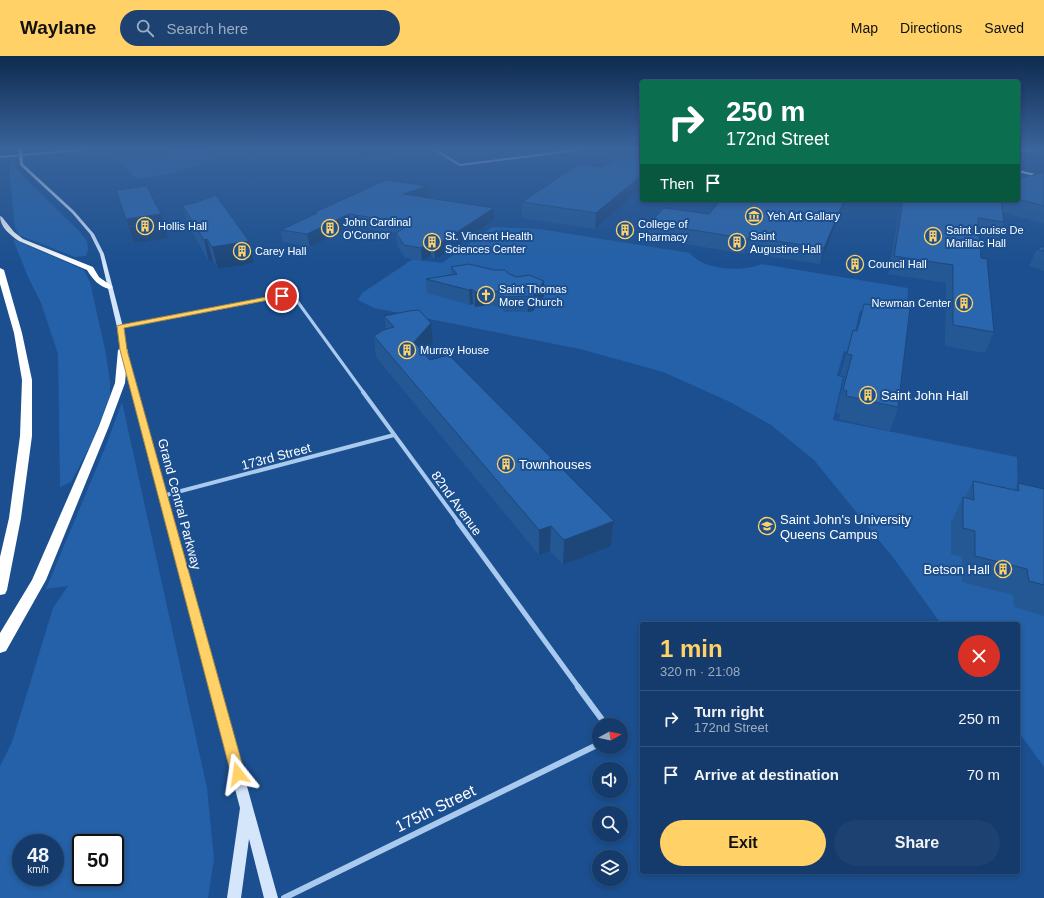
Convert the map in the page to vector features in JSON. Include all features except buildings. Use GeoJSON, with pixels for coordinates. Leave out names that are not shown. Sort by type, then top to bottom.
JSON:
{"type":"FeatureCollection","features":[{"type":"Feature","properties":{"kind":"highway"},"geometry":{"type":"LineString","coordinates":[[0,218],[12,233],[21,240],[90,269],[98,281],[109,286]]}},
{"type":"Feature","properties":{"kind":"highway"},"geometry":{"type":"LineString","coordinates":[[0,270],[18,333],[27,380],[26,436],[16,510],[0,590]]}},
{"type":"Feature","properties":{"kind":"highway"},"geometry":{"type":"LineString","coordinates":[[0,647],[39,580],[104,426],[120,383],[123,350]]}},
{"type":"Feature","properties":{"kind":"main road","name":"Grand Central Parkway"},"geometry":{"type":"LineString","coordinates":[[45,186],[73,212],[92,234],[102,254],[120,326],[123,350],[247,805],[234,898]]}},
{"type":"Feature","properties":{"kind":"main road"},"geometry":{"type":"LineString","coordinates":[[247,805],[271,898]]}},
{"type":"Feature","properties":{"kind":"street","name":"82nd Avenue"},"geometry":{"type":"LineString","coordinates":[[120,326],[292,294],[601,718]]}},
{"type":"Feature","properties":{"kind":"street","name":"173rd Street"},"geometry":{"type":"LineString","coordinates":[[162,496],[394,435]]}},
{"type":"Feature","properties":{"kind":"street","name":"175th Street"},"geometry":{"type":"LineString","coordinates":[[284,898],[592,747]]}},
{"type":"Feature","properties":{"kind":"shaded area"},"geometry":{"type":"Polygon","coordinates":[[[11,186],[34,186],[78,230],[87,241],[88,250],[86,256],[75,257],[19,235],[15,228],[11,186]]]}},
{"type":"Feature","properties":{"kind":"shaded area"},"geometry":{"type":"Polygon","coordinates":[[[492,227],[539,229],[690,253],[696,259],[704,263],[724,268],[745,268],[762,264],[908,288],[907,318],[860,311],[850,352],[844,351],[837,376],[843,377],[833,420],[1017,457],[1018,499],[1044,505],[1044,767],[1020,734],[1020,622],[940,622],[895,560],[814,460],[771,425],[730,402],[663,372],[580,349],[374,308],[358,300],[362,293],[413,259],[442,263],[492,227]]]}},
{"type":"Feature","properties":{"kind":"shaded area"},"geometry":{"type":"Polygon","coordinates":[[[13,239],[84,270],[90,282],[105,349],[110,381],[110,396],[92,442],[71,482],[60,487],[58,354],[41,303],[28,277],[13,239]]]}},
{"type":"Feature","properties":{"kind":"shaded area"},"geometry":{"type":"Polygon","coordinates":[[[122,402],[207,788],[214,859],[208,898],[0,898],[0,766],[12,742],[53,608],[68,586],[46,589],[107,443],[122,402]]]}},
{"type":"Feature","properties":{"kind":"place","name":"Yeh Art Gallary"},"geometry":{"type":"Point","coordinates":[754,216]}},
{"type":"Feature","properties":{"kind":"place","name":"Hollis Hall"},"geometry":{"type":"Point","coordinates":[145,226]}},
{"type":"Feature","properties":{"kind":"place","name":"John Cardinal O'Connor"},"geometry":{"type":"Point","coordinates":[330,228]}},
{"type":"Feature","properties":{"kind":"place","name":"College of Pharmacy"},"geometry":{"type":"Point","coordinates":[625,230]}},
{"type":"Feature","properties":{"kind":"place","name":"Saint Louise De Marillac Hall"},"geometry":{"type":"Point","coordinates":[933,236]}},
{"type":"Feature","properties":{"kind":"place","name":"St. Vincent Health Sciences Center"},"geometry":{"type":"Point","coordinates":[432,242]}},
{"type":"Feature","properties":{"kind":"place","name":"Saint Augustine Hall"},"geometry":{"type":"Point","coordinates":[737,242]}},
{"type":"Feature","properties":{"kind":"place","name":"Carey Hall"},"geometry":{"type":"Point","coordinates":[242,251]}},
{"type":"Feature","properties":{"kind":"place","name":"Council Hall"},"geometry":{"type":"Point","coordinates":[855,264]}},
{"type":"Feature","properties":{"kind":"place","name":"Saint Thomas More Church"},"geometry":{"type":"Point","coordinates":[486,295]}},
{"type":"Feature","properties":{"kind":"place","name":"Newman Center"},"geometry":{"type":"Point","coordinates":[964,303]}},
{"type":"Feature","properties":{"kind":"place","name":"Murray House"},"geometry":{"type":"Point","coordinates":[407,350]}},
{"type":"Feature","properties":{"kind":"place","name":"Saint John Hall"},"geometry":{"type":"Point","coordinates":[868,395]}},
{"type":"Feature","properties":{"kind":"place","name":"Townhouses"},"geometry":{"type":"Point","coordinates":[506,464]}},
{"type":"Feature","properties":{"kind":"place","name":"Saint John's University Queens Campus"},"geometry":{"type":"Point","coordinates":[767,526]}},
{"type":"Feature","properties":{"kind":"place","name":"Betson Hall"},"geometry":{"type":"Point","coordinates":[1003,569]}},
{"type":"Feature","properties":{"kind":"route"},"geometry":{"type":"LineString","coordinates":[[238,774],[123,350],[120,326],[282,296]]}}]}
